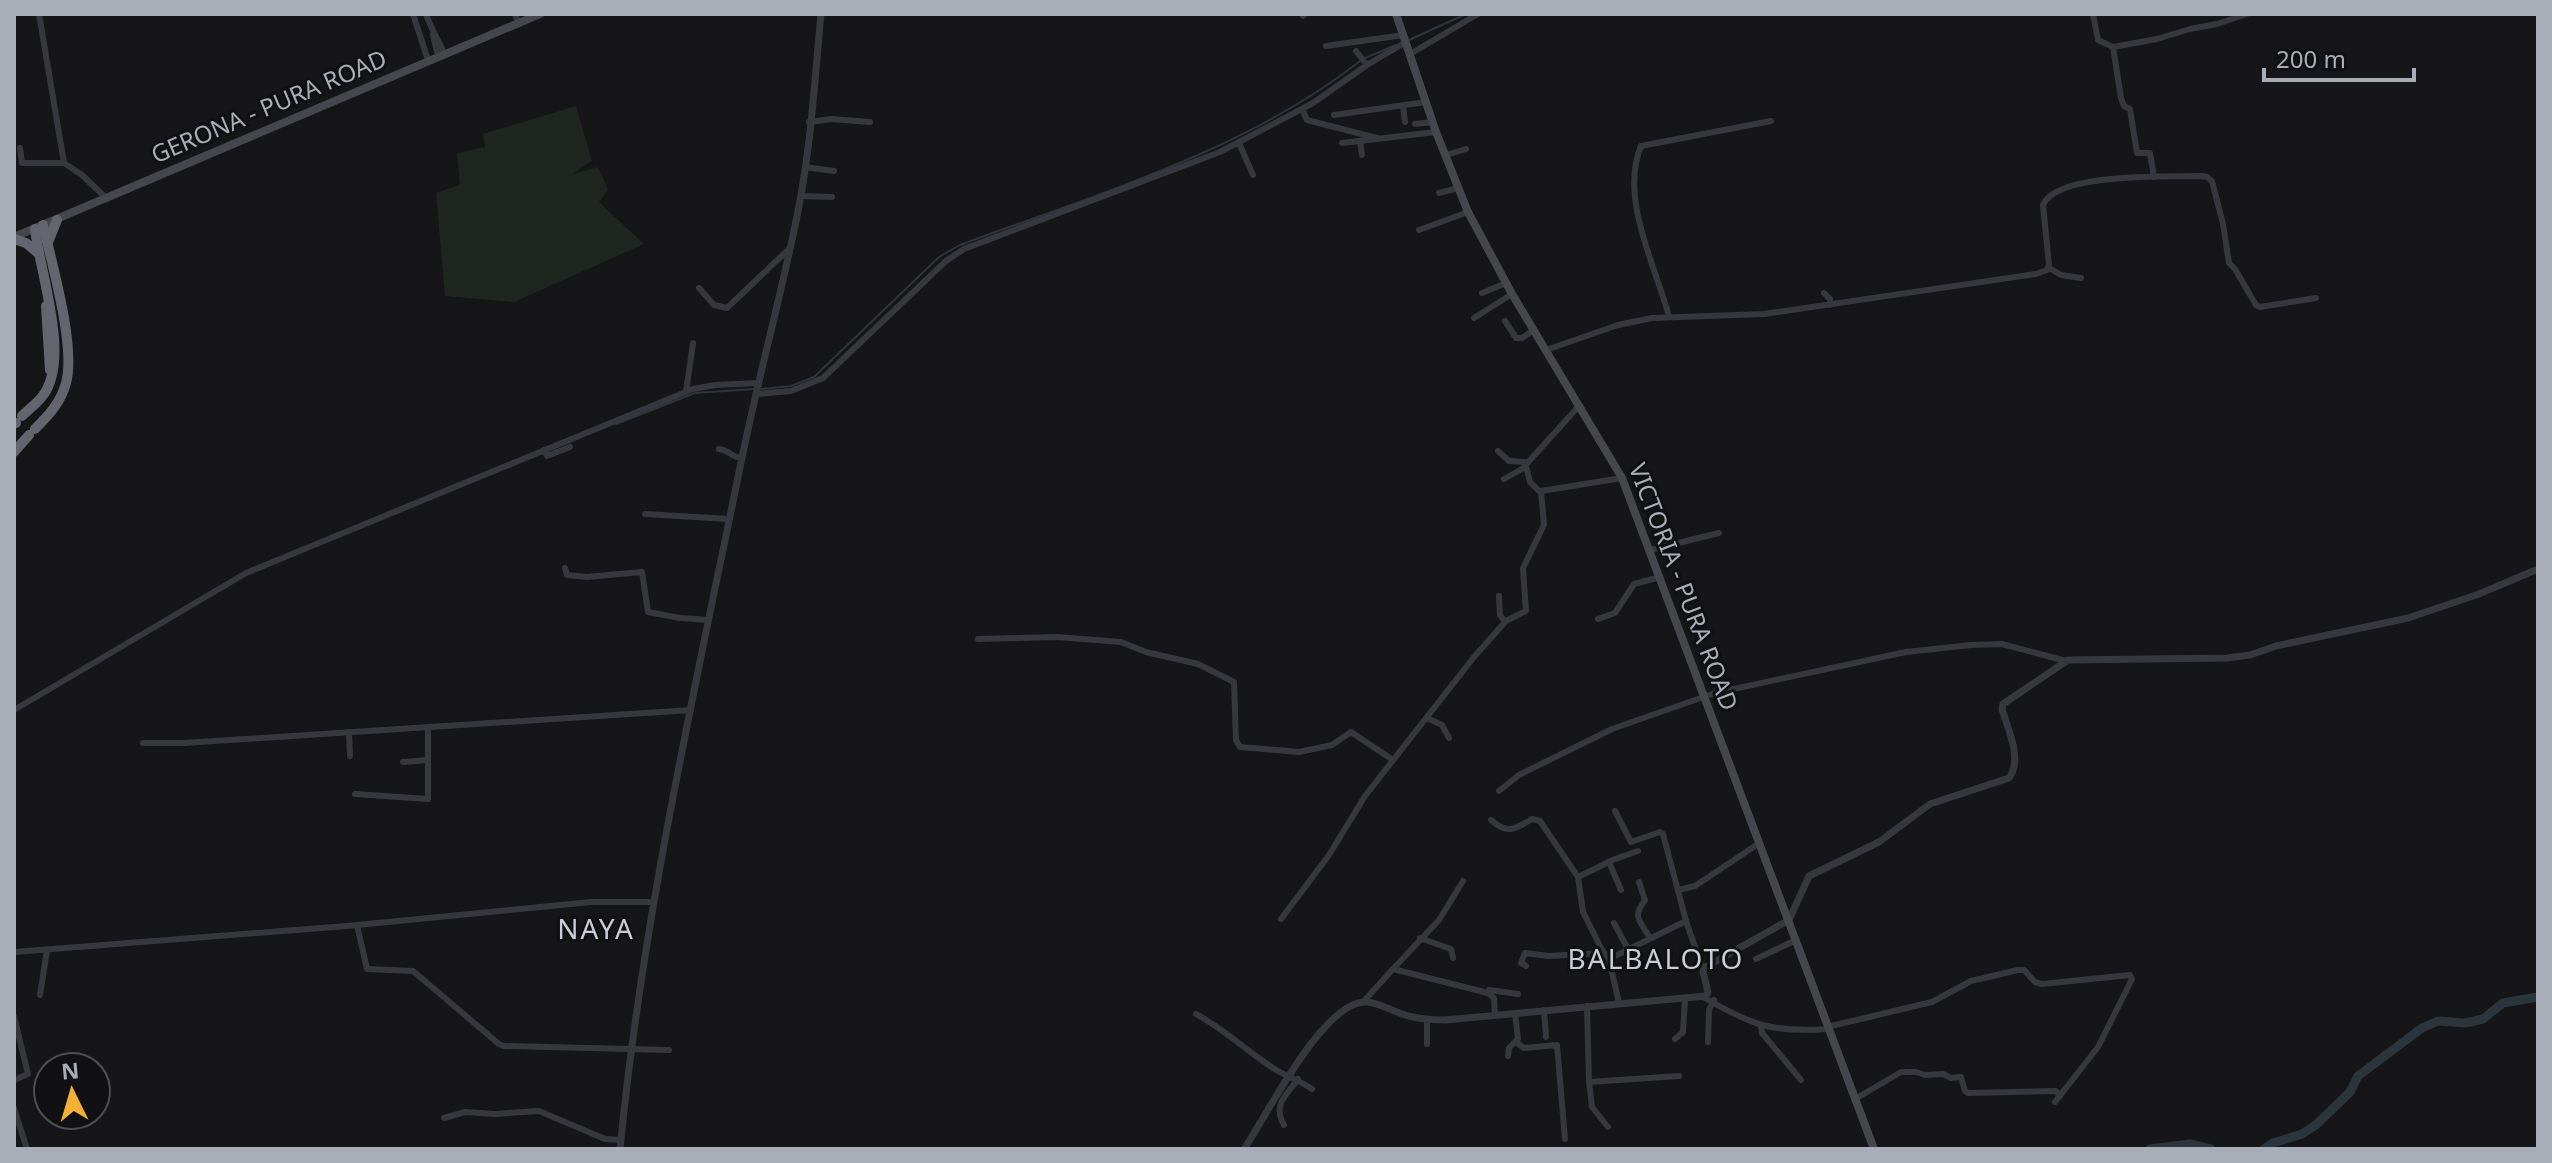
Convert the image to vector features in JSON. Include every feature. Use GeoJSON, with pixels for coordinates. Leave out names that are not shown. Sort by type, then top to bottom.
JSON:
{"type":"FeatureCollection","features":[{"type":"Feature","properties":{"kind":"highway"},"geometry":{"type":"LineString","coordinates":[[48,246],[57,220]]}},
{"type":"Feature","properties":{"kind":"highway"},"geometry":{"type":"LineString","coordinates":[[14,452],[54,410],[61,398],[69,367],[58,289],[48,246],[39,227]]}},
{"type":"Feature","properties":{"kind":"highway"},"geometry":{"type":"LineString","coordinates":[[17,421],[46,391],[55,359],[53,320],[38,253],[39,227]]}},
{"type":"Feature","properties":{"kind":"highway"},"geometry":{"type":"LineString","coordinates":[[14,238],[38,253]]}},
{"type":"Feature","properties":{"kind":"main road","name":"GERONA - PURA ROAD"},"geometry":{"type":"LineString","coordinates":[[14,238],[428,60],[516,18],[540,14]]}},
{"type":"Feature","properties":{"kind":"main road","name":"VICTORIA - PURA ROAD"},"geometry":{"type":"LineString","coordinates":[[1396,14],[1436,132],[1468,212],[1512,294],[1622,478],[1874,1149]]}},
{"type":"Feature","properties":{"kind":"street"},"geometry":{"type":"LineString","coordinates":[[39,14],[64,163]]}},
{"type":"Feature","properties":{"kind":"street"},"geometry":{"type":"LineString","coordinates":[[413,14],[428,60]]}},
{"type":"Feature","properties":{"kind":"street"},"geometry":{"type":"LineString","coordinates":[[426,14],[433,35],[439,41],[441,54]]}},
{"type":"Feature","properties":{"kind":"street"},"geometry":{"type":"LineString","coordinates":[[444,1118],[465,1112],[495,1114],[539,1111],[621,1145],[631,1050],[653,902],[729,519],[801,196],[821,14]]}},
{"type":"Feature","properties":{"kind":"street"},"geometry":{"type":"LineString","coordinates":[[1410,54],[1478,14]]}},
{"type":"Feature","properties":{"kind":"street"},"geometry":{"type":"LineString","coordinates":[[2093,14],[2098,40],[2113,47],[2157,39],[2247,14]]}},
{"type":"Feature","properties":{"kind":"street"},"geometry":{"type":"LineString","coordinates":[[1326,46],[1405,38]]}},
{"type":"Feature","properties":{"kind":"street"},"geometry":{"type":"LineString","coordinates":[[756,394],[791,391],[823,378],[946,261],[964,249],[1154,179],[1239,143],[1302,109],[1405,38]]}},
{"type":"Feature","properties":{"kind":"street"},"geometry":{"type":"LineString","coordinates":[[2113,47],[2121,98],[2124,106],[2130,109],[2137,153],[2150,153],[2154,177]]}},
{"type":"Feature","properties":{"kind":"street"},"geometry":{"type":"LineString","coordinates":[[1356,51],[1367,65]]}},
{"type":"Feature","properties":{"kind":"street"},"geometry":{"type":"LineString","coordinates":[[1334,115],[1426,102]]}},
{"type":"Feature","properties":{"kind":"street"},"geometry":{"type":"LineString","coordinates":[[1403,106],[1405,122]]}},
{"type":"Feature","properties":{"kind":"street"},"geometry":{"type":"LineString","coordinates":[[1302,109],[1307,120],[1381,139]]}},
{"type":"Feature","properties":{"kind":"street"},"geometry":{"type":"LineString","coordinates":[[809,122],[831,119],[870,122]]}},
{"type":"Feature","properties":{"kind":"street"},"geometry":{"type":"LineString","coordinates":[[1669,317],[1640,226],[1636,177],[1641,146],[1771,121]]}},
{"type":"Feature","properties":{"kind":"street"},"geometry":{"type":"LineString","coordinates":[[1415,124],[1433,122]]}},
{"type":"Feature","properties":{"kind":"street"},"geometry":{"type":"LineString","coordinates":[[1342,143],[1436,132]]}},
{"type":"Feature","properties":{"kind":"street"},"geometry":{"type":"LineString","coordinates":[[1360,141],[1362,155]]}},
{"type":"Feature","properties":{"kind":"street"},"geometry":{"type":"LineString","coordinates":[[1239,143],[1253,175]]}},
{"type":"Feature","properties":{"kind":"street"},"geometry":{"type":"LineString","coordinates":[[20,148],[22,163],[64,163],[107,199]]}},
{"type":"Feature","properties":{"kind":"street"},"geometry":{"type":"LineString","coordinates":[[1446,155],[1466,149]]}},
{"type":"Feature","properties":{"kind":"street"},"geometry":{"type":"LineString","coordinates":[[805,167],[834,171]]}},
{"type":"Feature","properties":{"kind":"street"},"geometry":{"type":"LineString","coordinates":[[2049,268],[2043,205],[2047,196],[2071,185],[2091,181],[2202,176],[2212,181],[2229,263],[2256,305],[2260,307],[2316,298]]}},
{"type":"Feature","properties":{"kind":"street"},"geometry":{"type":"LineString","coordinates":[[1439,193],[1458,188]]}},
{"type":"Feature","properties":{"kind":"street"},"geometry":{"type":"LineString","coordinates":[[801,196],[832,197]]}},
{"type":"Feature","properties":{"kind":"street"},"geometry":{"type":"LineString","coordinates":[[1419,230],[1468,212]]}},
{"type":"Feature","properties":{"kind":"street"},"geometry":{"type":"LineString","coordinates":[[699,288],[714,305],[727,308],[791,247]]}},
{"type":"Feature","properties":{"kind":"street"},"geometry":{"type":"LineString","coordinates":[[1546,350],[1618,325],[1669,317],[1764,314],[2036,274],[2049,268],[2069,277],[2081,278]]}},
{"type":"Feature","properties":{"kind":"street"},"geometry":{"type":"LineString","coordinates":[[1482,293],[1506,283]]}},
{"type":"Feature","properties":{"kind":"street"},"geometry":{"type":"LineString","coordinates":[[1824,293],[1830,299],[1830,305]]}},
{"type":"Feature","properties":{"kind":"street"},"geometry":{"type":"LineString","coordinates":[[1474,318],[1512,294]]}},
{"type":"Feature","properties":{"kind":"street"},"geometry":{"type":"LineString","coordinates":[[1505,321],[1516,338],[1522,338],[1534,330]]}},
{"type":"Feature","properties":{"kind":"street"},"geometry":{"type":"LineString","coordinates":[[686,392],[693,343]]}},
{"type":"Feature","properties":{"kind":"street"},"geometry":{"type":"LineString","coordinates":[[14,710],[243,575],[686,392],[715,385],[759,383]]}},
{"type":"Feature","properties":{"kind":"street"},"geometry":{"type":"LineString","coordinates":[[1504,479],[1526,465],[1578,407]]}},
{"type":"Feature","properties":{"kind":"street"},"geometry":{"type":"LineString","coordinates":[[544,452],[550,456],[570,447]]}},
{"type":"Feature","properties":{"kind":"street"},"geometry":{"type":"LineString","coordinates":[[719,449],[742,458]]}},
{"type":"Feature","properties":{"kind":"street"},"geometry":{"type":"LineString","coordinates":[[1281,919],[1329,855],[1360,803],[1474,657],[1505,622],[1526,611],[1523,571],[1544,525],[1540,492],[1532,485],[1524,462],[1509,461],[1498,451]]}},
{"type":"Feature","properties":{"kind":"street"},"geometry":{"type":"LineString","coordinates":[[1540,492],[1622,478]]}},
{"type":"Feature","properties":{"kind":"street"},"geometry":{"type":"LineString","coordinates":[[645,514],[729,519]]}},
{"type":"Feature","properties":{"kind":"street"},"geometry":{"type":"LineString","coordinates":[[1650,550],[1719,533]]}},
{"type":"Feature","properties":{"kind":"street"},"geometry":{"type":"LineString","coordinates":[[565,568],[567,575],[587,577],[642,572],[648,612],[709,620]]}},
{"type":"Feature","properties":{"kind":"street"},"geometry":{"type":"LineString","coordinates":[[1499,791],[1519,775],[1612,729],[1647,719],[1704,696],[1900,653],[2002,644],[2066,661],[2110,657],[2227,658],[2250,655],[2276,646],[2408,618],[2538,569]]}},
{"type":"Feature","properties":{"kind":"street"},"geometry":{"type":"LineString","coordinates":[[1598,619],[1615,613],[1634,584],[1660,577]]}},
{"type":"Feature","properties":{"kind":"street"},"geometry":{"type":"LineString","coordinates":[[1499,596],[1500,615],[1505,622]]}},
{"type":"Feature","properties":{"kind":"street"},"geometry":{"type":"LineString","coordinates":[[978,639],[1057,637],[1121,642],[1146,652],[1198,664],[1224,675],[1234,684],[1236,740],[1240,747],[1299,752],[1332,745],[1351,732],[1393,760]]}},
{"type":"Feature","properties":{"kind":"street"},"geometry":{"type":"LineString","coordinates":[[1703,970],[1787,921],[1809,876],[1879,842],[1930,804],[2010,777],[2015,762],[2003,704],[2066,661]]}},
{"type":"Feature","properties":{"kind":"street"},"geometry":{"type":"LineString","coordinates":[[143,743],[691,710]]}},
{"type":"Feature","properties":{"kind":"street"},"geometry":{"type":"LineString","coordinates":[[1427,718],[1442,725],[1449,738]]}},
{"type":"Feature","properties":{"kind":"street"},"geometry":{"type":"LineString","coordinates":[[355,794],[428,799],[428,727]]}},
{"type":"Feature","properties":{"kind":"street"},"geometry":{"type":"LineString","coordinates":[[349,732],[350,756]]}},
{"type":"Feature","properties":{"kind":"street"},"geometry":{"type":"LineString","coordinates":[[403,762],[428,760]]}},
{"type":"Feature","properties":{"kind":"street"},"geometry":{"type":"LineString","coordinates":[[1615,811],[1631,842],[1662,832],[1703,970],[1705,994],[1714,1002],[1761,1026],[1791,1031],[1828,1028],[1932,1002],[1971,981],[2018,970],[2024,970],[2035,982],[2042,984],[2130,975],[2132,979],[2098,1047],[2058,1099],[2053,1091],[1968,1093],[1961,1077],[1914,1072],[1901,1072],[1855,1099]]}},
{"type":"Feature","properties":{"kind":"street"},"geometry":{"type":"LineString","coordinates":[[1491,820],[1500,828],[1509,829],[1522,826],[1532,819],[1540,821],[1578,877],[1583,912],[1606,956],[1619,1003]]}},
{"type":"Feature","properties":{"kind":"street"},"geometry":{"type":"LineString","coordinates":[[1678,890],[1695,886],[1758,844]]}},
{"type":"Feature","properties":{"kind":"street"},"geometry":{"type":"LineString","coordinates":[[1578,877],[1638,851]]}},
{"type":"Feature","properties":{"kind":"street"},"geometry":{"type":"LineString","coordinates":[[1609,862],[1621,890]]}},
{"type":"Feature","properties":{"kind":"street"},"geometry":{"type":"LineString","coordinates":[[1244,1149],[1289,1075],[1331,1021],[1363,1002],[1439,920],[1463,881]]}},
{"type":"Feature","properties":{"kind":"street"},"geometry":{"type":"LineString","coordinates":[[1639,882],[1645,900],[1637,915],[1650,938]]}},
{"type":"Feature","properties":{"kind":"street"},"geometry":{"type":"LineString","coordinates":[[14,952],[357,925],[591,902],[653,902]]}},
{"type":"Feature","properties":{"kind":"street"},"geometry":{"type":"LineString","coordinates":[[1526,966],[1521,963],[1525,953],[1606,956],[1628,949],[1686,921]]}},
{"type":"Feature","properties":{"kind":"street"},"geometry":{"type":"LineString","coordinates":[[1614,923],[1628,949]]}},
{"type":"Feature","properties":{"kind":"street"},"geometry":{"type":"LineString","coordinates":[[357,925],[367,969],[413,971],[499,1044],[669,1050]]}},
{"type":"Feature","properties":{"kind":"street"},"geometry":{"type":"LineString","coordinates":[[1420,938],[1451,949],[1453,958]]}},
{"type":"Feature","properties":{"kind":"street"},"geometry":{"type":"LineString","coordinates":[[1756,959],[1794,941]]}},
{"type":"Feature","properties":{"kind":"street"},"geometry":{"type":"LineString","coordinates":[[40,995],[47,950]]}},
{"type":"Feature","properties":{"kind":"street"},"geometry":{"type":"LineString","coordinates":[[1393,969],[1492,995],[1495,1015]]}},
{"type":"Feature","properties":{"kind":"street"},"geometry":{"type":"LineString","coordinates":[[1473,989],[1518,994]]}},
{"type":"Feature","properties":{"kind":"street"},"geometry":{"type":"LineString","coordinates":[[1363,1002],[1427,1019],[1685,999],[1705,994]]}},
{"type":"Feature","properties":{"kind":"street"},"geometry":{"type":"LineString","coordinates":[[1675,1039],[1683,1032],[1685,999]]}},
{"type":"Feature","properties":{"kind":"street"},"geometry":{"type":"LineString","coordinates":[[1708,1042],[1709,1014],[1714,1002]]}},
{"type":"Feature","properties":{"kind":"street"},"geometry":{"type":"LineString","coordinates":[[1587,1006],[1589,1082],[1594,1112],[1608,1127]]}},
{"type":"Feature","properties":{"kind":"street"},"geometry":{"type":"LineString","coordinates":[[1544,1010],[1546,1037]]}},
{"type":"Feature","properties":{"kind":"street"},"geometry":{"type":"LineString","coordinates":[[1508,1056],[1509,1048],[1518,1038],[1515,1013]]}},
{"type":"Feature","properties":{"kind":"street"},"geometry":{"type":"LineString","coordinates":[[1196,1014],[1217,1026],[1276,1071],[1298,1079],[1312,1089]]}},
{"type":"Feature","properties":{"kind":"street"},"geometry":{"type":"LineString","coordinates":[[14,1016],[28,1074],[14,1080]]}},
{"type":"Feature","properties":{"kind":"street"},"geometry":{"type":"LineString","coordinates":[[1427,1019],[1427,1044]]}},
{"type":"Feature","properties":{"kind":"street"},"geometry":{"type":"LineString","coordinates":[[1761,1026],[1762,1033],[1801,1080]]}},
{"type":"Feature","properties":{"kind":"street"},"geometry":{"type":"LineString","coordinates":[[1516,1042],[1524,1048],[1557,1045],[1565,1139]]}},
{"type":"Feature","properties":{"kind":"street"},"geometry":{"type":"LineString","coordinates":[[1589,1082],[1679,1076]]}},
{"type":"Feature","properties":{"kind":"street"},"geometry":{"type":"LineString","coordinates":[[1284,1125],[1279,1104],[1298,1079]]}},
{"type":"Feature","properties":{"kind":"street"},"geometry":{"type":"LineString","coordinates":[[14,1108],[27,1149]]}},
{"type":"Feature","properties":{"kind":"shaded area"},"geometry":{"type":"Polygon","coordinates":[[[576,106],[592,161],[572,174],[598,167],[608,189],[599,202],[644,244],[514,302],[445,296],[436,193],[460,185],[457,153],[485,147],[483,134],[576,106]]]}},
{"type":"Feature","properties":{"kind":"waterway"},"geometry":{"type":"LineString","coordinates":[[1409,40],[1466,14]]}},
{"type":"Feature","properties":{"kind":"waterway"},"geometry":{"type":"LineString","coordinates":[[1365,58],[1396,45]]}},
{"type":"Feature","properties":{"kind":"waterway"},"geometry":{"type":"LineString","coordinates":[[762,389],[791,386],[814,377],[939,257],[960,245],[1115,189],[1219,146],[1316,93],[1360,61]]}},
{"type":"Feature","properties":{"kind":"waterway"},"geometry":{"type":"LineString","coordinates":[[616,424],[695,393],[755,389]]}},
{"type":"Feature","properties":{"kind":"waterway"},"geometry":{"type":"LineString","coordinates":[[2264,1149],[2302,1134],[2317,1124],[2350,1092],[2358,1076],[2422,1028],[2438,1021],[2465,1023],[2483,1019],[2503,1003],[2538,997]]}},
{"type":"Feature","properties":{"kind":"waterway"},"geometry":{"type":"LineString","coordinates":[[2150,1149],[2190,1144],[2211,1149]]}},
{"type":"Feature","properties":{"kind":"district","name":"NAYA"},"geometry":{"type":"Point","coordinates":[596,929]}},
{"type":"Feature","properties":{"kind":"district","name":"BALBALOTO"},"geometry":{"type":"Point","coordinates":[1656,959]}}]}
